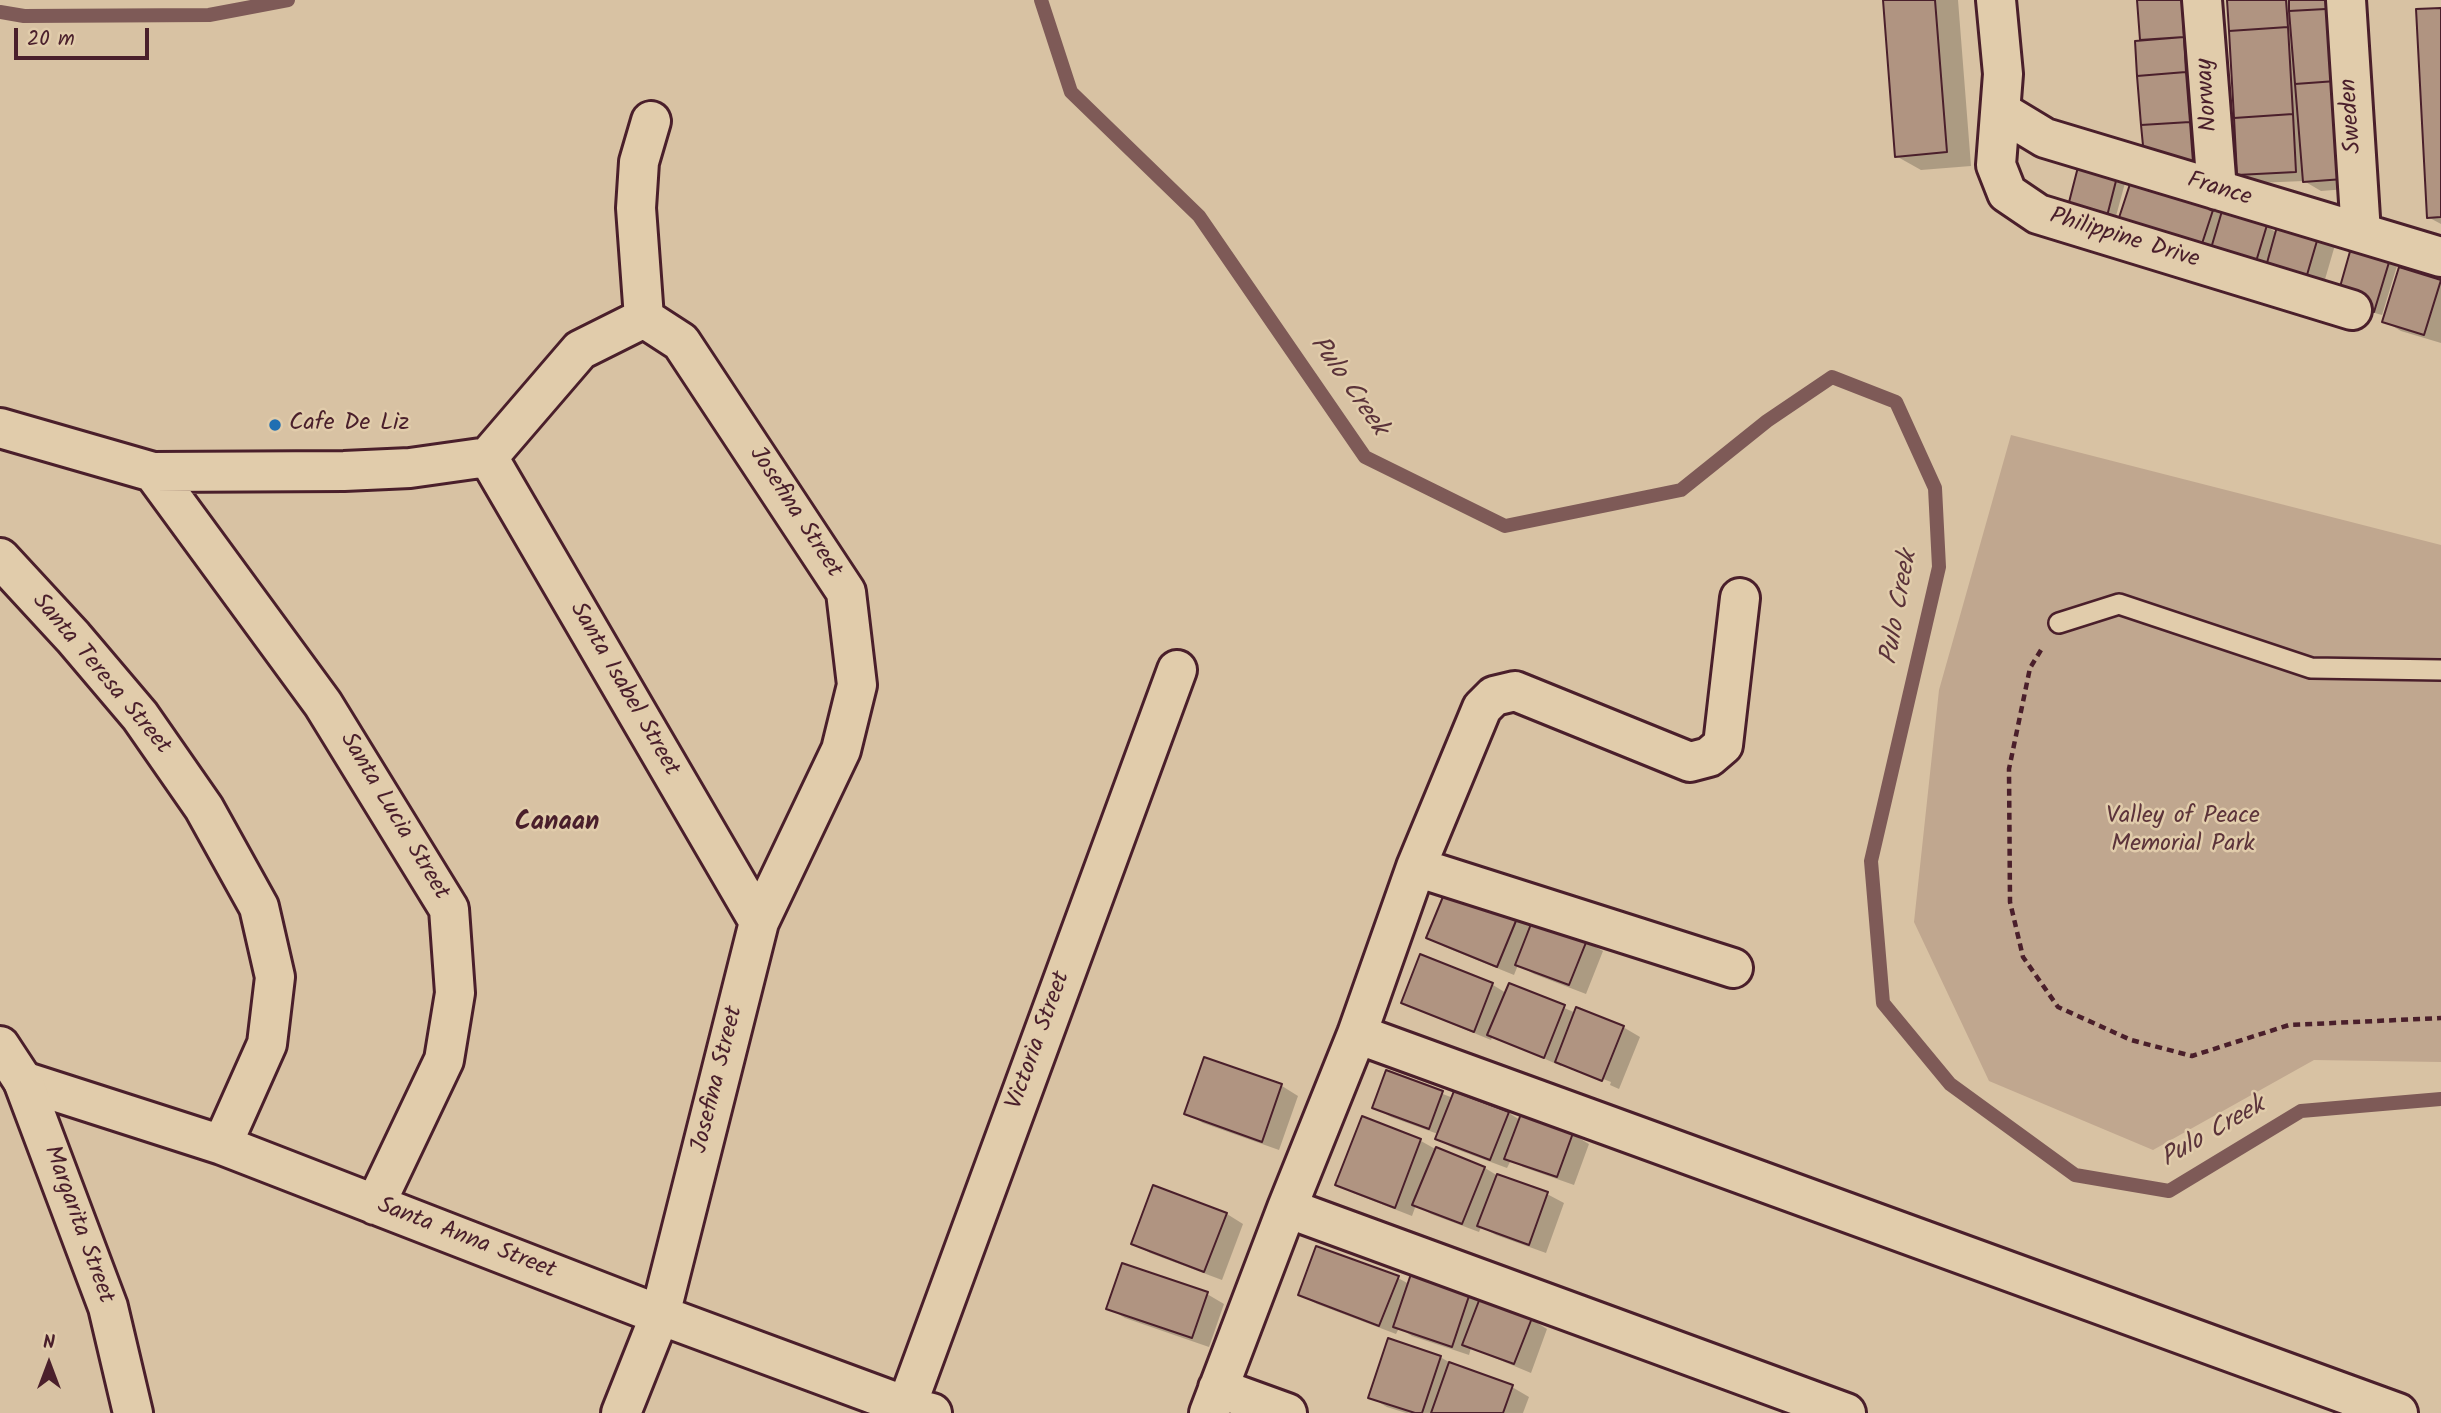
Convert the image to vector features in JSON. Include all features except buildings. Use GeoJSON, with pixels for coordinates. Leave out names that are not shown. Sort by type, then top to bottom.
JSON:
{"type":"FeatureCollection","features":[{"type":"Feature","properties":{"kind":"street","name":"Philippine Drive"},"geometry":{"type":"LineString","coordinates":[[1996,0],[2003,74],[1996,165],[2007,192],[2038,214],[2352,310]]}},
{"type":"Feature","properties":{"kind":"street","name":"Norway"},"geometry":{"type":"LineString","coordinates":[[2202,0],[2217,190]]}},
{"type":"Feature","properties":{"kind":"street","name":"Sweden"},"geometry":{"type":"LineString","coordinates":[[2346,0],[2361,233]]}},
{"type":"Feature","properties":{"kind":"street","name":"France"},"geometry":{"type":"LineString","coordinates":[[2002,112],[2045,138],[2441,257]]}},
{"type":"Feature","properties":{"kind":"street"},"geometry":{"type":"LineString","coordinates":[[0,428],[153,472],[344,471],[410,468],[488,457],[580,350],[644,318],[636,208],[639,162],[651,121]]}},
{"type":"Feature","properties":{"kind":"street","name":"Josefina Street"},"geometry":{"type":"LineString","coordinates":[[621,1413],[660,1315],[759,922],[841,750],[857,685],[846,592],[681,342],[644,318]]}},
{"type":"Feature","properties":{"kind":"street","name":"Santa Isabel Street"},"geometry":{"type":"LineString","coordinates":[[488,457],[759,922]]}},
{"type":"Feature","properties":{"kind":"street","name":"Santa Lucia Street"},"geometry":{"type":"LineString","coordinates":[[153,472],[323,704],[449,909],[455,993],[444,1060],[375,1205]]}},
{"type":"Feature","properties":{"kind":"street","name":"Santa Teresa Street"},"geometry":{"type":"LineString","coordinates":[[0,558],[73,637],[140,716],[204,808],[259,907],[275,976],[267,1044],[222,1145]]}},
{"type":"Feature","properties":{"kind":"street"},"geometry":{"type":"LineString","coordinates":[[1287,1413],[1214,1401],[1357,1034],[1416,867],[1482,708],[1494,696],[1515,691],[1690,762],[1709,757],[1723,745],[1740,598]]}},
{"type":"Feature","properties":{"kind":"street","name":"Victoria Street"},"geometry":{"type":"LineString","coordinates":[[914,1411],[1177,670]]}},
{"type":"Feature","properties":{"kind":"street"},"geometry":{"type":"LineString","coordinates":[[1416,867],[1733,968]]}},
{"type":"Feature","properties":{"kind":"street"},"geometry":{"type":"LineString","coordinates":[[1357,1034],[2398,1413]]}},
{"type":"Feature","properties":{"kind":"street","name":"Margarita Street"},"geometry":{"type":"LineString","coordinates":[[0,1046],[23,1081],[108,1307],[133,1413]]}},
{"type":"Feature","properties":{"kind":"street","name":"Santa Anna Street"},"geometry":{"type":"LineString","coordinates":[[23,1081],[222,1145],[914,1411]]}},
{"type":"Feature","properties":{"kind":"street"},"geometry":{"type":"LineString","coordinates":[[1287,1208],[1846,1413]]}},
{"type":"Feature","properties":{"kind":"lane"},"geometry":{"type":"LineString","coordinates":[[2059,623],[2119,604],[2311,668],[2441,670]]}},
{"type":"Feature","properties":{"kind":"path"},"geometry":{"type":"LineString","coordinates":[[2059,623],[2030,668],[2009,769],[2010,902],[2022,957],[2058,1007],[2131,1041],[2192,1056],[2289,1025],[2441,1018]]}},
{"type":"Feature","properties":{"kind":"green space","name":"Valley of Peace Memorial Park"},"geometry":{"type":"Polygon","coordinates":[[[2011,435],[2441,545],[2441,1062],[2314,1060],[2153,1150],[1989,1081],[1914,922],[1939,690],[2011,435]]]}},
{"type":"Feature","properties":{"kind":"waterway","name":"Pulo Creek"},"geometry":{"type":"LineString","coordinates":[[0,12],[24,16],[209,15],[288,0]]}},
{"type":"Feature","properties":{"kind":"waterway","name":"Pulo Creek"},"geometry":{"type":"LineString","coordinates":[[1041,0],[1071,92],[1199,216],[1365,457],[1505,526],[1681,490],[1767,421],[1832,377],[1896,402],[1935,488],[1939,567],[1871,861],[1883,1003],[1950,1084],[2075,1175],[2169,1191],[2301,1111],[2441,1099]]}},
{"type":"Feature","properties":{"kind":"place","name":"Cafe De Liz"},"geometry":{"type":"Point","coordinates":[275,425]}},
{"type":"Feature","properties":{"kind":"district","name":"Canaan"},"geometry":{"type":"Point","coordinates":[557,825]}}]}
